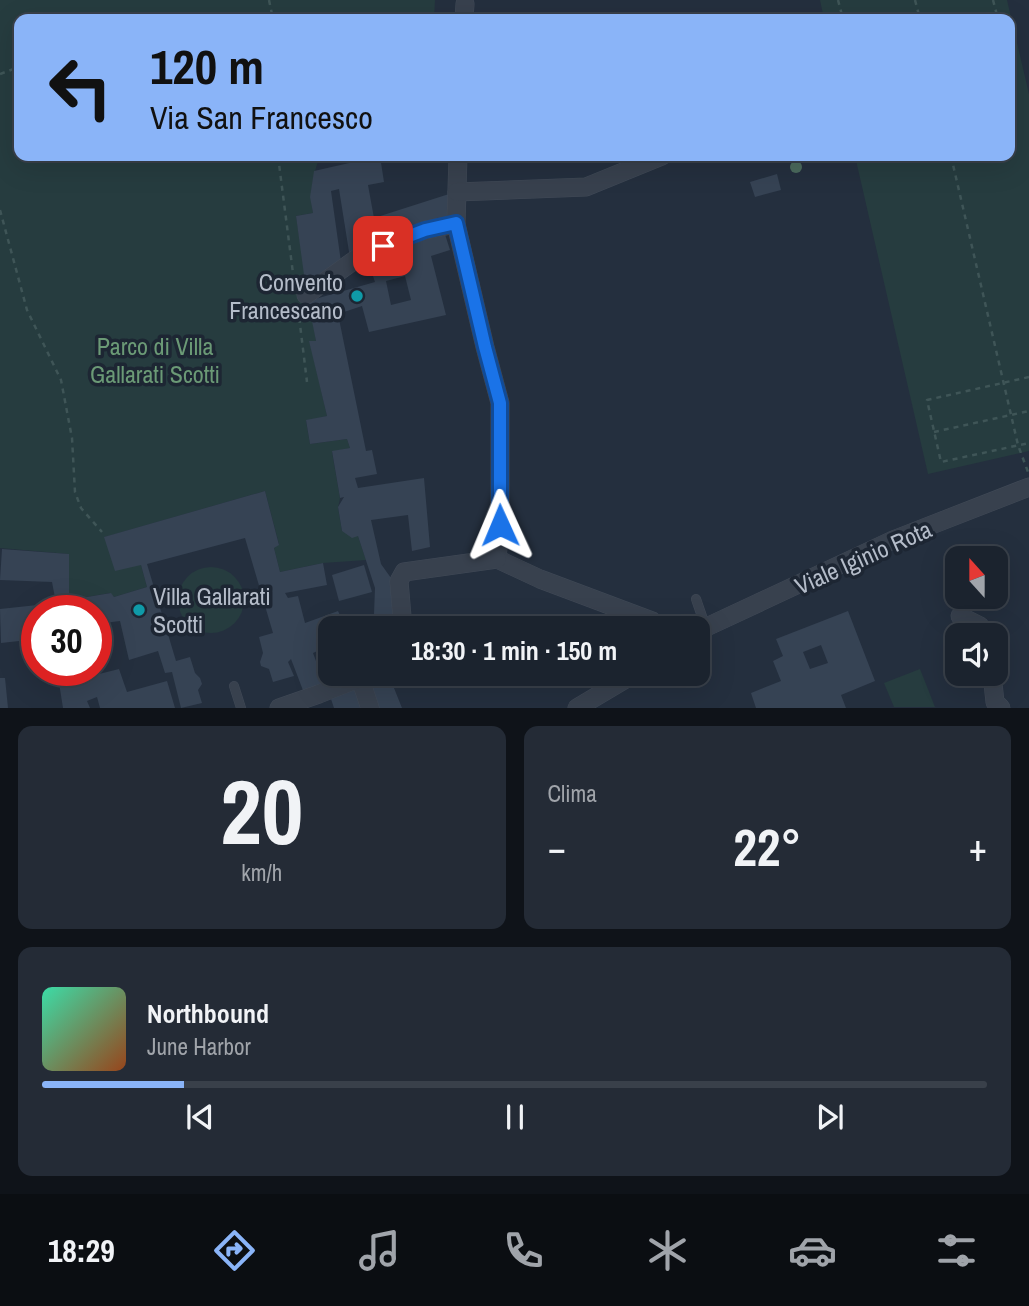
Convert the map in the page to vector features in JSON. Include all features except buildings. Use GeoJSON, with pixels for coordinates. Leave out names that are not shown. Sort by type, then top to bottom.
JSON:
{"type":"FeatureCollection","features":[{"type":"Feature","properties":{"kind":"street"},"geometry":{"type":"LineString","coordinates":[[458,161],[456,223],[500,403],[500,525],[496,559]]}},
{"type":"Feature","properties":{"kind":"street"},"geometry":{"type":"LineString","coordinates":[[457,192],[586,187],[650,161]]}},
{"type":"Feature","properties":{"kind":"street"},"geometry":{"type":"LineString","coordinates":[[299,295],[363,254],[425,230],[456,223]]}},
{"type":"Feature","properties":{"kind":"street","name":"Viale Iginio Rota"},"geometry":{"type":"LineString","coordinates":[[710,625],[893,540],[1029,487]]}},
{"type":"Feature","properties":{"kind":"street"},"geometry":{"type":"LineString","coordinates":[[402,616],[399,581],[404,572],[496,559],[540,579],[639,616]]}},
{"type":"Feature","properties":{"kind":"street"},"geometry":{"type":"LineString","coordinates":[[960,615],[975,623]]}},
{"type":"Feature","properties":{"kind":"street"},"geometry":{"type":"LineString","coordinates":[[279,708],[338,686]]}},
{"type":"Feature","properties":{"kind":"street"},"geometry":{"type":"LineString","coordinates":[[367,686],[370,708]]}},
{"type":"Feature","properties":{"kind":"street"},"geometry":{"type":"LineString","coordinates":[[577,708],[606,700],[621,686]]}},
{"type":"Feature","properties":{"kind":"street"},"geometry":{"type":"LineString","coordinates":[[993,686],[995,702],[1001,708]]}},
{"type":"Feature","properties":{"kind":"lane"},"geometry":{"type":"LineString","coordinates":[[696,599],[699,616]]}},
{"type":"Feature","properties":{"kind":"lane"},"geometry":{"type":"LineString","coordinates":[[234,686],[241,708]]}},
{"type":"Feature","properties":{"kind":"path"},"geometry":{"type":"LineString","coordinates":[[279,161],[299,295],[307,382]]}},
{"type":"Feature","properties":{"kind":"path"},"geometry":{"type":"LineString","coordinates":[[952,161],[1018,445],[1029,475]]}},
{"type":"Feature","properties":{"kind":"path"},"geometry":{"type":"LineString","coordinates":[[0,210],[27,310],[61,380],[72,438],[75,492],[81,508],[102,532]]}},
{"type":"Feature","properties":{"kind":"path"},"geometry":{"type":"LineString","coordinates":[[0,240],[7,239]]}},
{"type":"Feature","properties":{"kind":"path"},"geometry":{"type":"LineString","coordinates":[[1029,377],[927,400],[941,462],[1029,443]]}},
{"type":"Feature","properties":{"kind":"path"},"geometry":{"type":"LineString","coordinates":[[934,432],[1029,411]]}},
{"type":"Feature","properties":{"kind":"green space","name":"Parco di Villa Gallarati Scotti"},"geometry":{"type":"Polygon","coordinates":[[[0,0],[435,0],[434,14],[14,14],[14,161],[318,161],[312,184],[313,213],[296,216],[316,341],[310,342],[327,416],[306,421],[310,444],[347,439],[350,448],[332,452],[340,498],[338,508],[342,531],[358,536],[366,560],[323,563],[280,572],[274,548],[279,544],[265,491],[105,537],[141,565],[147,587],[114,597],[110,593],[69,595],[68,554],[0,548],[0,0]]]}},
{"type":"Feature","properties":{"kind":"green space"},"geometry":{"type":"Polygon","coordinates":[[[820,0],[1007,0],[1010,14],[823,14],[820,0]]]}},
{"type":"Feature","properties":{"kind":"green space"},"geometry":{"type":"Polygon","coordinates":[[[1015,34],[1029,94],[1029,451],[928,474],[856,161],[1015,161],[1015,34]]]}},
{"type":"Feature","properties":{"kind":"green space"},"geometry":{"type":"Polygon","coordinates":[[[211,567],[224,570],[234,577],[241,587],[244,600],[241,613],[234,623],[224,630],[211,633],[198,630],[188,623],[181,613],[178,600],[181,587],[188,577],[198,570],[211,567]]]}},
{"type":"Feature","properties":{"kind":"green space"},"geometry":{"type":"Polygon","coordinates":[[[920,669],[935,707],[894,707],[884,683],[920,669]]]}},
{"type":"Feature","properties":{"kind":"place","name":"Convento Francescano"},"geometry":{"type":"Point","coordinates":[357,296]}},
{"type":"Feature","properties":{"kind":"place","name":"Villa Gallarati Scotti"},"geometry":{"type":"Point","coordinates":[139,610]}},
{"type":"Feature","properties":{"kind":"route"},"geometry":{"type":"LineString","coordinates":[[383,246],[440,225],[456,223],[500,403],[500,525]]}}]}
